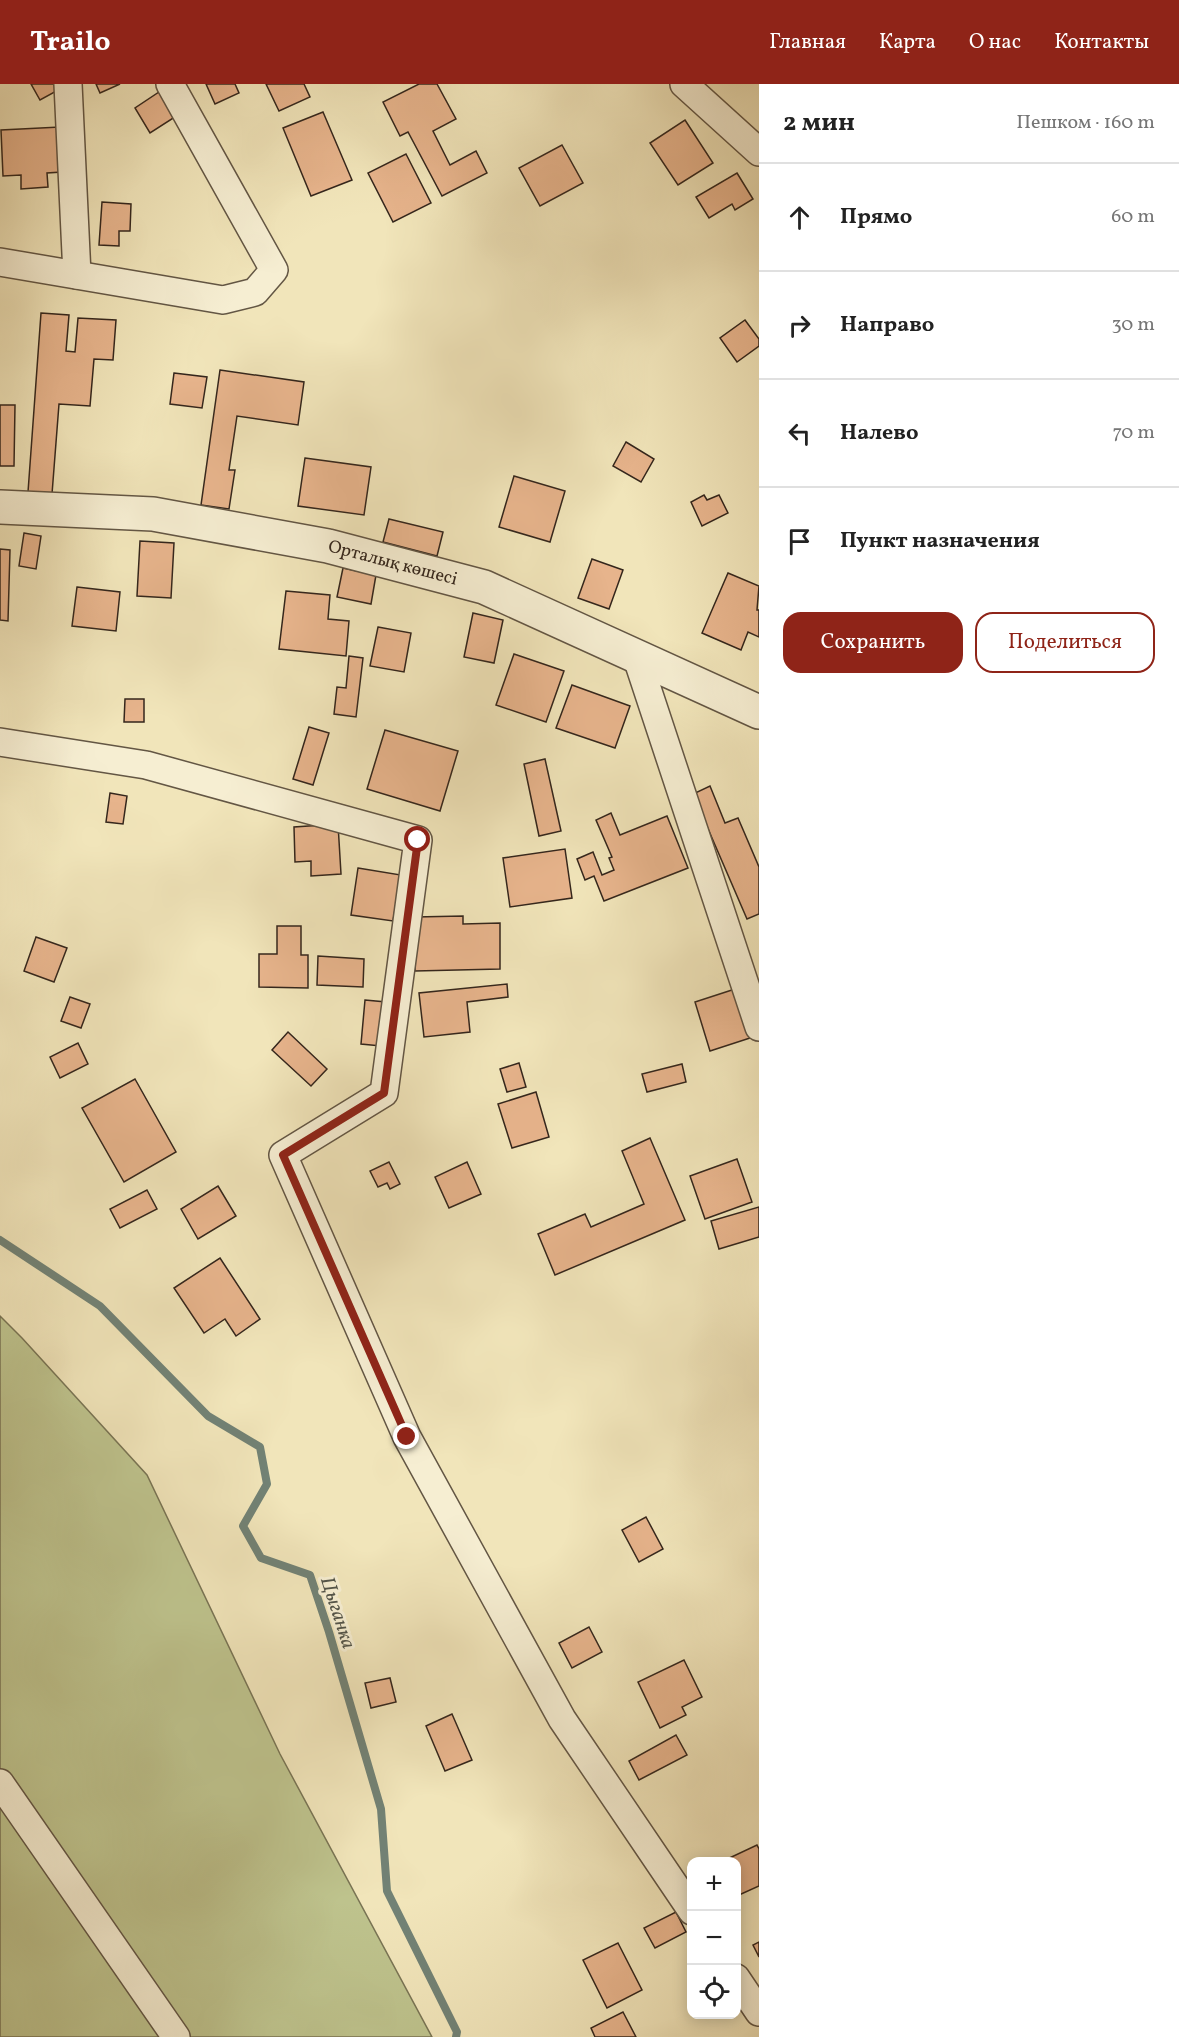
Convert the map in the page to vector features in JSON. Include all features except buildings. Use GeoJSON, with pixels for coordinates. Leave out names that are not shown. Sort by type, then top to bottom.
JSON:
{"type":"FeatureCollection","features":[{"type":"Feature","properties":{"kind":"street"},"geometry":{"type":"LineString","coordinates":[[68,84],[77,275]]}},
{"type":"Feature","properties":{"kind":"street"},"geometry":{"type":"LineString","coordinates":[[0,262],[223,300],[255,292],[273,270],[170,84]]}},
{"type":"Feature","properties":{"kind":"street"},"geometry":{"type":"LineString","coordinates":[[684,84],[759,152]]}},
{"type":"Feature","properties":{"kind":"street","name":"Орталық көшесі"},"geometry":{"type":"LineString","coordinates":[[0,507],[153,514],[328,546],[484,587],[759,712]]}},
{"type":"Feature","properties":{"kind":"street"},"geometry":{"type":"LineString","coordinates":[[636,655],[759,1027]]}},
{"type":"Feature","properties":{"kind":"street"},"geometry":{"type":"LineString","coordinates":[[0,742],[146,765],[418,840],[384,1093],[283,1155],[407,1437],[562,1719],[687,1904]]}},
{"type":"Feature","properties":{"kind":"street"},"geometry":{"type":"LineString","coordinates":[[0,1783],[176,2037]]}},
{"type":"Feature","properties":{"kind":"street"},"geometry":{"type":"LineString","coordinates":[[741,1985],[759,2012]]}},
{"type":"Feature","properties":{"kind":"green space"},"geometry":{"type":"Polygon","coordinates":[[[0,1316],[147,1475],[280,1754],[432,2037],[0,2037],[0,1316]]]}},
{"type":"Feature","properties":{"kind":"waterway","name":"Цыганка"},"geometry":{"type":"LineString","coordinates":[[0,1240],[100,1306],[208,1416],[260,1447],[267,1484],[243,1526],[261,1558],[310,1575],[381,1809],[387,1891],[457,2032],[456,2037]]}},
{"type":"Feature","properties":{"kind":"route"},"geometry":{"type":"LineString","coordinates":[[407,1437],[283,1155],[384,1093],[418,840]]}}]}
